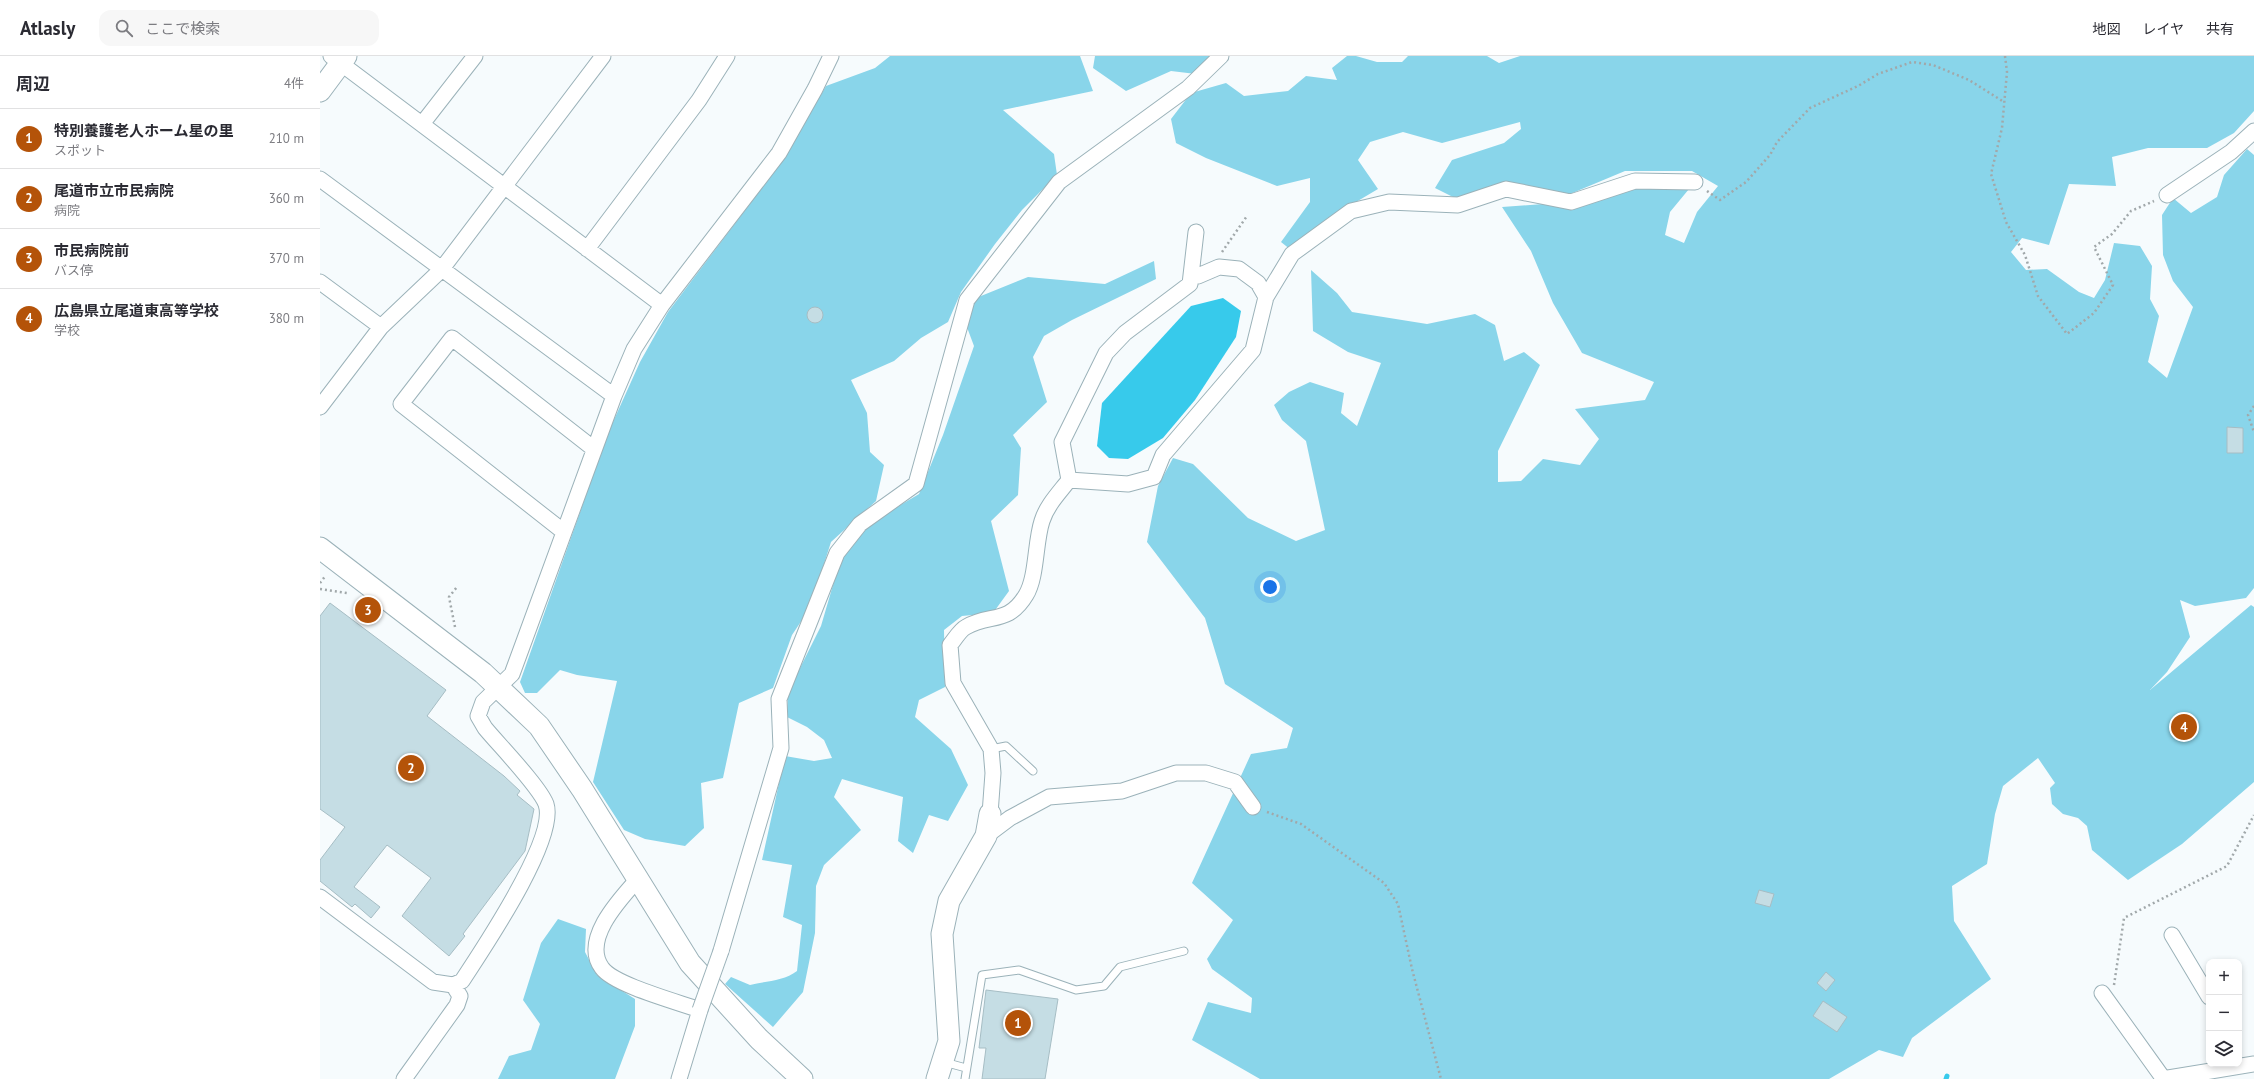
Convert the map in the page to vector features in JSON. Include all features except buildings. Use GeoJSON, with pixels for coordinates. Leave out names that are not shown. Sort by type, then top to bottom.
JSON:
{"type":"FeatureCollection","features":[{"type":"Feature","properties":{"kind":"street"},"geometry":{"type":"LineString","coordinates":[[422,124],[475,56]]}},
{"type":"Feature","properties":{"kind":"street"},"geometry":{"type":"LineString","coordinates":[[320,407],[381,327],[441,270],[603,56]]}},
{"type":"Feature","properties":{"kind":"street"},"geometry":{"type":"LineString","coordinates":[[587,249],[699,100],[727,56]]}},
{"type":"Feature","properties":{"kind":"street"},"geometry":{"type":"LineString","coordinates":[[320,897],[433,982],[453,985],[462,981],[520,888],[535,859],[546,819],[546,805],[539,792],[485,728],[478,716],[483,702],[512,674],[594,449],[634,349],[662,305],[779,153],[815,90],[831,56]]}},
{"type":"Feature","properties":{"kind":"street"},"geometry":{"type":"LineString","coordinates":[[679,1079],[700,1010],[721,951],[781,748],[779,699],[837,552],[860,524],[916,484],[967,300],[1059,182],[1188,88],[1221,56]]}},
{"type":"Feature","properties":{"kind":"street"},"geometry":{"type":"LineString","coordinates":[[320,91],[339,58],[422,124],[662,305]]}},
{"type":"Feature","properties":{"kind":"street"},"geometry":{"type":"LineString","coordinates":[[2167,195],[2231,152],[2254,131]]}},
{"type":"Feature","properties":{"kind":"street"},"geometry":{"type":"LineString","coordinates":[[320,179],[441,270],[614,396]]}},
{"type":"Feature","properties":{"kind":"street"},"geometry":{"type":"LineString","coordinates":[[1069,480],[1128,484],[1154,477],[1163,455],[1253,350],[1266,297],[1292,254],[1351,211],[1389,202],[1458,205],[1506,189],[1571,202],[1635,181],[1695,182]]}},
{"type":"Feature","properties":{"kind":"street"},"geometry":{"type":"LineString","coordinates":[[940,1070],[948,1042],[942,934],[949,901],[986,836],[990,814],[993,773],[991,749],[953,683],[950,645],[964,627],[974,623],[997,619],[1014,610],[1027,594],[1042,521],[1049,505],[1069,480],[1062,442],[1106,353],[1125,333],[1190,284],[1196,232]]}},
{"type":"Feature","properties":{"kind":"street"},"geometry":{"type":"LineString","coordinates":[[1191,276],[1198,276],[1219,267],[1239,269],[1258,283],[1266,297]]}},
{"type":"Feature","properties":{"kind":"street"},"geometry":{"type":"LineString","coordinates":[[320,282],[381,327]]}},
{"type":"Feature","properties":{"kind":"street"},"geometry":{"type":"LineString","coordinates":[[564,532],[402,404],[452,338],[594,449]]}},
{"type":"Feature","properties":{"kind":"street"},"geometry":{"type":"LineString","coordinates":[[320,548],[452,648],[499,687],[539,726],[582,789],[690,963],[759,1039],[802,1079]]}},
{"type":"Feature","properties":{"kind":"street"},"geometry":{"type":"LineString","coordinates":[[986,836],[1010,818],[1049,797],[1122,791],[1176,773],[1206,773],[1234,782],[1253,807]]}},
{"type":"Feature","properties":{"kind":"street"},"geometry":{"type":"LineString","coordinates":[[638,879],[608,916],[598,939],[596,954],[602,969],[622,982],[700,1010]]}},
{"type":"Feature","properties":{"kind":"street"},"geometry":{"type":"LineString","coordinates":[[2172,935],[2208,995]]}},
{"type":"Feature","properties":{"kind":"street"},"geometry":{"type":"LineString","coordinates":[[404,1079],[457,1005],[460,996],[453,985]]}},
{"type":"Feature","properties":{"kind":"street"},"geometry":{"type":"LineString","coordinates":[[2102,993],[2162,1079],[2225,1067]]}},
{"type":"Feature","properties":{"kind":"street"},"geometry":{"type":"LineString","coordinates":[[2242,1065],[2254,1064]]}},
{"type":"Feature","properties":{"kind":"lane"},"geometry":{"type":"LineString","coordinates":[[991,749],[1006,746],[1033,771]]}},
{"type":"Feature","properties":{"kind":"lane"},"geometry":{"type":"LineString","coordinates":[[965,1079],[982,975],[1019,970],[1076,990],[1104,986],[1120,966],[1184,951]]}},
{"type":"Feature","properties":{"kind":"lane"},"geometry":{"type":"LineString","coordinates":[[940,1070],[966,1068]]}},
{"type":"Feature","properties":{"kind":"path"},"geometry":{"type":"LineString","coordinates":[[2005,56],[2007,72],[2002,128],[1991,174],[2006,222],[2025,255],[2038,296],[2067,334],[2094,313],[2113,284],[2094,247],[2112,234],[2131,211],[2167,195]]}},
{"type":"Feature","properties":{"kind":"path"},"geometry":{"type":"LineString","coordinates":[[1695,182],[1720,200],[1746,182],[1770,155],[1777,142],[1810,108],[1858,86],[1878,74],[1912,62],[1932,65],[1969,80],[2004,102]]}},
{"type":"Feature","properties":{"kind":"path"},"geometry":{"type":"LineString","coordinates":[[1220,254],[1247,216]]}},
{"type":"Feature","properties":{"kind":"path"},"geometry":{"type":"LineString","coordinates":[[2254,406],[2248,415],[2254,432]]}},
{"type":"Feature","properties":{"kind":"path"},"geometry":{"type":"LineString","coordinates":[[320,583],[329,572]]}},
{"type":"Feature","properties":{"kind":"path"},"geometry":{"type":"LineString","coordinates":[[456,633],[449,597],[457,587]]}},
{"type":"Feature","properties":{"kind":"path"},"geometry":{"type":"LineString","coordinates":[[320,589],[347,593]]}},
{"type":"Feature","properties":{"kind":"path"},"geometry":{"type":"LineString","coordinates":[[1253,807],[1301,824],[1384,883],[1388,888],[1398,904],[1412,969],[1441,1079]]}},
{"type":"Feature","properties":{"kind":"path"},"geometry":{"type":"LineString","coordinates":[[2102,993],[2116,984],[2124,918],[2227,866],[2254,815]]}},
{"type":"Feature","properties":{"kind":"shaded area"},"geometry":{"type":"Polygon","coordinates":[[[890,56],[1080,56],[1093,91],[1003,110],[1054,154],[1057,175],[1022,210],[995,244],[961,292],[948,322],[921,338],[894,361],[851,380],[867,413],[870,452],[884,465],[876,501],[831,542],[810,608],[792,635],[773,688],[739,703],[723,778],[701,783],[704,828],[685,846],[645,839],[624,830],[593,782],[617,681],[577,675],[560,670],[537,693],[525,693],[520,682],[608,433],[640,362],[668,312],[780,164],[826,86],[875,68],[890,56]]]}},
{"type":"Feature","properties":{"kind":"shaded area"},"geometry":{"type":"Polygon","coordinates":[[[1095,56],[1212,56],[1196,74],[1171,71],[1126,91],[1093,68],[1095,56]]]}},
{"type":"Feature","properties":{"kind":"shaded area"},"geometry":{"type":"Polygon","coordinates":[[[1347,56],[1356,56],[1377,62],[1402,62],[1408,56],[1487,56],[1499,63],[1520,56],[2254,56],[2254,111],[2234,133],[2207,148],[2148,148],[2112,157],[2116,186],[2069,184],[2049,245],[2022,238],[2011,252],[2026,270],[2047,269],[2079,292],[2094,298],[2105,280],[2114,243],[2140,246],[2152,266],[2150,299],[2159,316],[2148,362],[2167,378],[2193,307],[2173,281],[2163,255],[2162,215],[2173,198],[2191,213],[2217,197],[2224,175],[2247,149],[2254,155],[2254,588],[2246,598],[2195,606],[2180,600],[2190,637],[2167,672],[2150,690],[2251,605],[2254,607],[2254,782],[2182,844],[2128,880],[2092,850],[2087,826],[2078,818],[2063,814],[2052,804],[2050,788],[2055,783],[2038,758],[2003,786],[1995,814],[1987,864],[1952,886],[1954,921],[1991,979],[1912,1038],[1903,1057],[1879,1050],[1829,1079],[1260,1079],[1192,1040],[1208,1002],[1251,1013],[1252,998],[1212,969],[1207,959],[1233,920],[1192,883],[1251,754],[1287,748],[1293,728],[1225,684],[1205,618],[1147,542],[1158,486],[1173,458],[1193,464],[1248,518],[1296,541],[1325,530],[1306,441],[1282,420],[1274,405],[1289,392],[1310,382],[1344,393],[1341,413],[1357,426],[1381,363],[1348,352],[1313,331],[1311,270],[1337,293],[1352,312],[1427,324],[1475,314],[1495,325],[1504,361],[1524,352],[1540,365],[1498,451],[1498,482],[1521,481],[1543,459],[1580,465],[1599,439],[1575,409],[1645,400],[1654,382],[1582,353],[1553,303],[1531,251],[1502,207],[1543,204],[1628,189],[1689,189],[1670,212],[1665,235],[1684,243],[1697,212],[1718,186],[1692,171],[1625,171],[1570,194],[1506,182],[1459,200],[1435,188],[1452,160],[1504,143],[1521,129],[1520,122],[1442,143],[1403,132],[1370,142],[1358,160],[1378,189],[1351,205],[1291,250],[1281,242],[1310,202],[1310,178],[1277,186],[1206,158],[1176,143],[1171,119],[1191,93],[1226,83],[1244,96],[1288,91],[1306,76],[1337,80],[1332,68],[1347,56]]]}},
{"type":"Feature","properties":{"kind":"shaded area"},"geometry":{"type":"Polygon","coordinates":[[[1154,261],[1156,279],[1072,320],[1044,336],[1033,357],[1047,402],[1013,435],[1021,448],[1018,495],[991,521],[1009,591],[993,613],[962,616],[944,630],[945,687],[919,700],[915,717],[951,749],[968,785],[948,821],[929,815],[913,853],[898,841],[903,797],[842,779],[834,797],[861,830],[824,865],[816,886],[815,933],[803,992],[773,1027],[725,984],[731,977],[750,985],[781,979],[797,971],[802,925],[783,917],[792,865],[762,860],[785,756],[814,761],[832,758],[824,740],[807,727],[787,717],[788,692],[821,626],[833,585],[846,549],[867,525],[919,494],[943,435],[974,346],[965,322],[976,298],[1028,277],[1105,284],[1154,261]]]}},
{"type":"Feature","properties":{"kind":"shaded area"},"geometry":{"type":"Polygon","coordinates":[[[1223,298],[1241,311],[1236,337],[1195,400],[1163,438],[1128,459],[1109,458],[1097,446],[1102,403],[1191,306],[1223,298]]]}},
{"type":"Feature","properties":{"kind":"shaded area"},"geometry":{"type":"Polygon","coordinates":[[[558,919],[586,929],[585,952],[597,975],[635,999],[635,1026],[615,1079],[498,1079],[509,1056],[531,1050],[540,1024],[523,1000],[541,943],[558,919]]]}},
{"type":"Feature","properties":{"kind":"place","name":"市民病院前"},"geometry":{"type":"Point","coordinates":[368,610]}},
{"type":"Feature","properties":{"kind":"place","name":"広島県立尾道東高等学校"},"geometry":{"type":"Point","coordinates":[2184,727]}},
{"type":"Feature","properties":{"kind":"place","name":"尾道市立市民病院"},"geometry":{"type":"Point","coordinates":[411,768]}},
{"type":"Feature","properties":{"kind":"place","name":"特別養護老人ホーム星の里"},"geometry":{"type":"Point","coordinates":[1018,1023]}}]}
